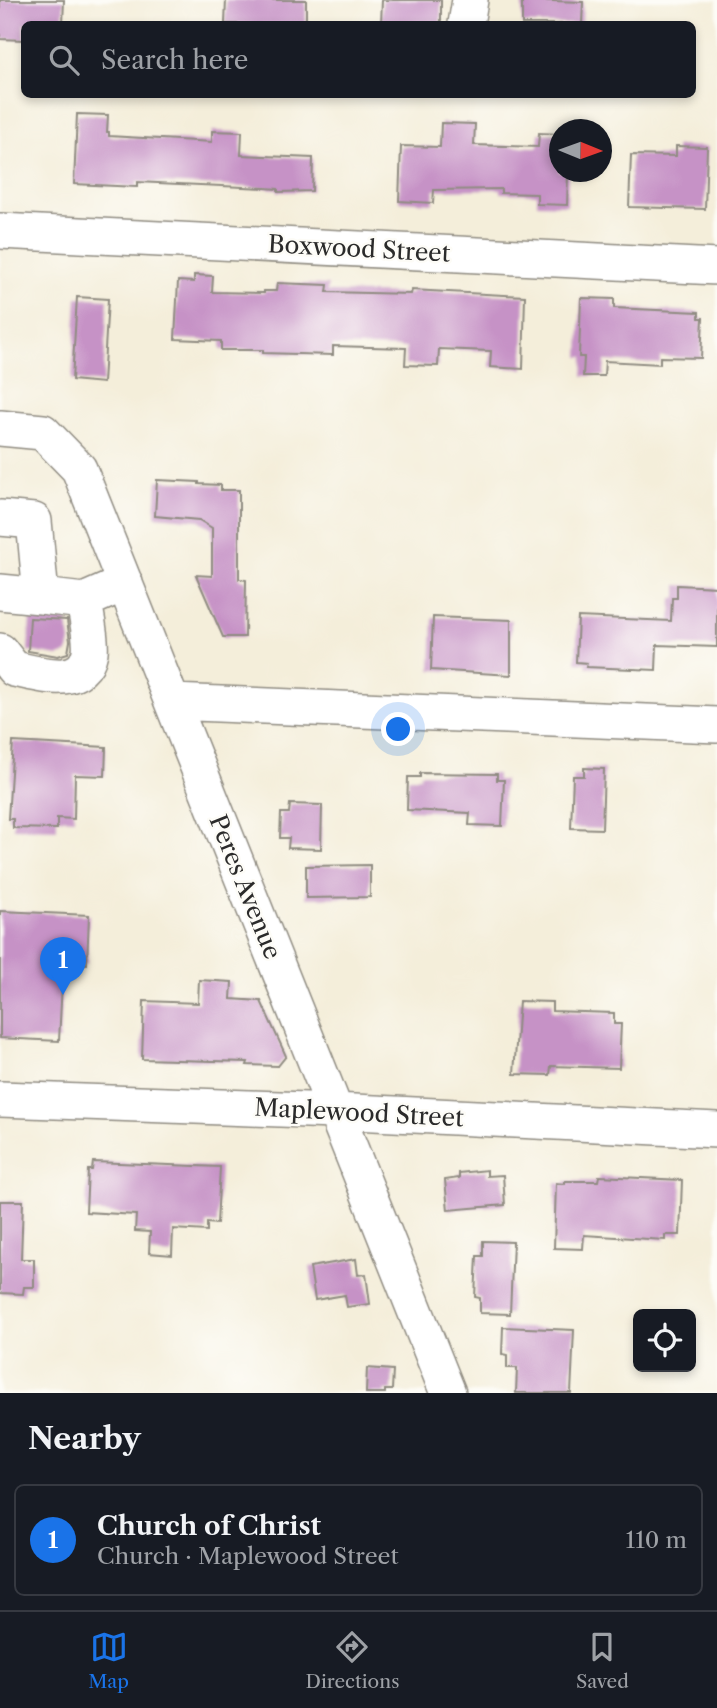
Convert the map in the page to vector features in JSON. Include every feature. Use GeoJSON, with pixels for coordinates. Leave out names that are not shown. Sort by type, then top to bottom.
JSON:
{"type":"FeatureCollection","features":[{"type":"Feature","properties":{"kind":"street"},"geometry":{"type":"LineString","coordinates":[[467,21],[470,0]]}},
{"type":"Feature","properties":{"kind":"street","name":"Boxwood Street"},"geometry":{"type":"LineString","coordinates":[[0,231],[717,267]]}},
{"type":"Feature","properties":{"kind":"street","name":"Peres Avenue"},"geometry":{"type":"LineString","coordinates":[[0,428],[43,432],[79,469],[448,1393]]}},
{"type":"Feature","properties":{"kind":"street"},"geometry":{"type":"LineString","coordinates":[[0,518],[34,522],[41,596]]}},
{"type":"Feature","properties":{"kind":"street"},"geometry":{"type":"LineString","coordinates":[[0,592],[84,601],[125,583]]}},
{"type":"Feature","properties":{"kind":"street"},"geometry":{"type":"LineString","coordinates":[[0,651],[14,669],[60,677],[74,675],[84,667],[90,650],[84,601]]}},
{"type":"Feature","properties":{"kind":"street"},"geometry":{"type":"LineString","coordinates":[[172,702],[717,725]]}},
{"type":"Feature","properties":{"kind":"street","name":"Maplewood Street"},"geometry":{"type":"LineString","coordinates":[[0,1099],[334,1111],[717,1130]]}},
{"type":"Feature","properties":{"kind":"building"},"geometry":{"type":"Polygon","coordinates":[[[0,0],[64,0],[63,21],[21,21],[21,40],[0,39],[0,0]]]}},
{"type":"Feature","properties":{"kind":"building"},"geometry":{"type":"Polygon","coordinates":[[[226,0],[306,0],[306,21],[225,21],[226,0]]]}},
{"type":"Feature","properties":{"kind":"building"},"geometry":{"type":"Polygon","coordinates":[[[382,0],[441,0],[441,21],[381,21],[382,0]]]}},
{"type":"Feature","properties":{"kind":"building"},"geometry":{"type":"Polygon","coordinates":[[[522,0],[583,2],[582,21],[522,21],[522,0]]]}},
{"type":"Feature","properties":{"kind":"building"},"geometry":{"type":"Polygon","coordinates":[[[77,114],[108,115],[109,136],[212,142],[212,131],[242,132],[241,155],[313,158],[312,191],[278,192],[278,189],[265,188],[137,182],[137,187],[74,184],[77,114]]]}},
{"type":"Feature","properties":{"kind":"building"},"geometry":{"type":"Polygon","coordinates":[[[441,123],[475,124],[474,145],[538,147],[539,133],[549,134],[549,182],[568,182],[567,205],[537,204],[537,194],[501,193],[501,189],[434,190],[433,203],[399,201],[401,146],[440,147],[441,123]]]}},
{"type":"Feature","properties":{"kind":"building"},"geometry":{"type":"Polygon","coordinates":[[[676,146],[707,147],[705,209],[629,207],[631,155],[676,156],[676,146]]]}},
{"type":"Feature","properties":{"kind":"building"},"geometry":{"type":"Polygon","coordinates":[[[194,275],[213,276],[212,292],[264,293],[276,291],[277,283],[328,285],[327,292],[411,294],[412,290],[525,296],[523,369],[490,367],[491,351],[439,349],[438,366],[405,365],[406,348],[333,346],[333,355],[263,353],[263,350],[221,350],[221,341],[175,339],[178,281],[194,282],[194,275]]]}},
{"type":"Feature","properties":{"kind":"building"},"geometry":{"type":"Polygon","coordinates":[[[77,297],[108,299],[103,383],[72,380],[77,297]]]}},
{"type":"Feature","properties":{"kind":"building"},"geometry":{"type":"Polygon","coordinates":[[[581,298],[614,299],[614,308],[699,312],[699,318],[703,318],[701,358],[660,357],[660,364],[605,361],[604,376],[583,376],[584,357],[579,357],[581,298]]]}},
{"type":"Feature","properties":{"kind":"building"},"geometry":{"type":"Polygon","coordinates":[[[157,480],[199,482],[221,485],[221,490],[239,490],[239,579],[246,580],[245,637],[223,637],[196,575],[212,576],[212,528],[199,520],[155,516],[157,480]]]}},
{"type":"Feature","properties":{"kind":"building"},"geometry":{"type":"Polygon","coordinates":[[[677,585],[717,587],[717,647],[657,645],[656,670],[586,667],[587,663],[576,662],[578,617],[671,621],[672,598],[677,598],[677,585]]]}},
{"type":"Feature","properties":{"kind":"building"},"geometry":{"type":"Polygon","coordinates":[[[433,617],[511,620],[511,675],[431,670],[433,617]]]}},
{"type":"Feature","properties":{"kind":"building"},"geometry":{"type":"Polygon","coordinates":[[[30,618],[67,620],[70,641],[68,653],[58,656],[28,651],[30,618]]]}},
{"type":"Feature","properties":{"kind":"building"},"geometry":{"type":"Polygon","coordinates":[[[13,742],[106,747],[105,776],[75,775],[74,819],[57,818],[57,829],[13,828],[13,819],[8,819],[13,742]]]}},
{"type":"Feature","properties":{"kind":"building"},"geometry":{"type":"Polygon","coordinates":[[[584,768],[604,769],[602,829],[571,828],[573,776],[584,776],[584,768]]]}},
{"type":"Feature","properties":{"kind":"building"},"geometry":{"type":"Polygon","coordinates":[[[420,773],[497,774],[497,780],[504,780],[502,826],[469,825],[470,813],[407,810],[408,777],[420,777],[420,773]]]}},
{"type":"Feature","properties":{"kind":"building"},"geometry":{"type":"Polygon","coordinates":[[[290,804],[322,805],[321,849],[288,848],[289,838],[280,838],[281,813],[289,813],[290,804]]]}},
{"type":"Feature","properties":{"kind":"building"},"geometry":{"type":"Polygon","coordinates":[[[370,865],[370,897],[306,898],[306,866],[370,865]]]}},
{"type":"Feature","properties":{"kind":"building"},"geometry":{"type":"Polygon","coordinates":[[[0,911],[89,915],[87,964],[63,963],[59,1041],[0,1038],[0,911]]]}},
{"type":"Feature","properties":{"kind":"building"},"geometry":{"type":"Polygon","coordinates":[[[199,980],[232,982],[231,999],[261,1001],[286,1056],[278,1066],[247,1065],[248,1062],[142,1059],[144,1001],[198,1003],[199,980]]]}},
{"type":"Feature","properties":{"kind":"building"},"geometry":{"type":"Polygon","coordinates":[[[519,1001],[552,1002],[552,1011],[614,1013],[614,1024],[621,1024],[619,1068],[551,1066],[550,1075],[514,1074],[519,1001]]]}},
{"type":"Feature","properties":{"kind":"building"},"geometry":{"type":"Polygon","coordinates":[[[93,1162],[220,1167],[217,1224],[207,1223],[207,1231],[173,1229],[172,1255],[149,1253],[150,1232],[135,1231],[136,1215],[86,1212],[88,1170],[92,1170],[93,1162]]]}},
{"type":"Feature","properties":{"kind":"building"},"geometry":{"type":"Polygon","coordinates":[[[487,1170],[487,1176],[503,1175],[505,1205],[448,1210],[445,1180],[459,1178],[459,1173],[487,1170]]]}},
{"type":"Feature","properties":{"kind":"building"},"geometry":{"type":"Polygon","coordinates":[[[599,1176],[682,1180],[680,1235],[665,1235],[665,1240],[584,1235],[583,1249],[554,1248],[556,1183],[598,1181],[599,1176]]]}},
{"type":"Feature","properties":{"kind":"building"},"geometry":{"type":"Polygon","coordinates":[[[0,1201],[23,1201],[21,1259],[34,1259],[34,1287],[24,1287],[23,1294],[0,1293],[0,1201]]]}},
{"type":"Feature","properties":{"kind":"building"},"geometry":{"type":"Polygon","coordinates":[[[483,1241],[513,1242],[510,1314],[480,1313],[480,1298],[475,1297],[477,1256],[483,1256],[483,1241]]]}},
{"type":"Feature","properties":{"kind":"building"},"geometry":{"type":"Polygon","coordinates":[[[356,1259],[358,1275],[366,1274],[370,1304],[347,1307],[345,1295],[315,1300],[310,1267],[356,1259]]]}},
{"type":"Feature","properties":{"kind":"building"},"geometry":{"type":"Polygon","coordinates":[[[503,1327],[574,1330],[571,1393],[516,1393],[517,1368],[507,1368],[507,1355],[502,1354],[503,1327]]]}},
{"type":"Feature","properties":{"kind":"building"},"geometry":{"type":"Polygon","coordinates":[[[367,1368],[393,1370],[392,1390],[385,1390],[385,1393],[366,1393],[367,1368]]]}},
{"type":"Feature","properties":{"kind":"place","name":"Church of Christ"},"geometry":{"type":"Point","coordinates":[63,995]}}]}
